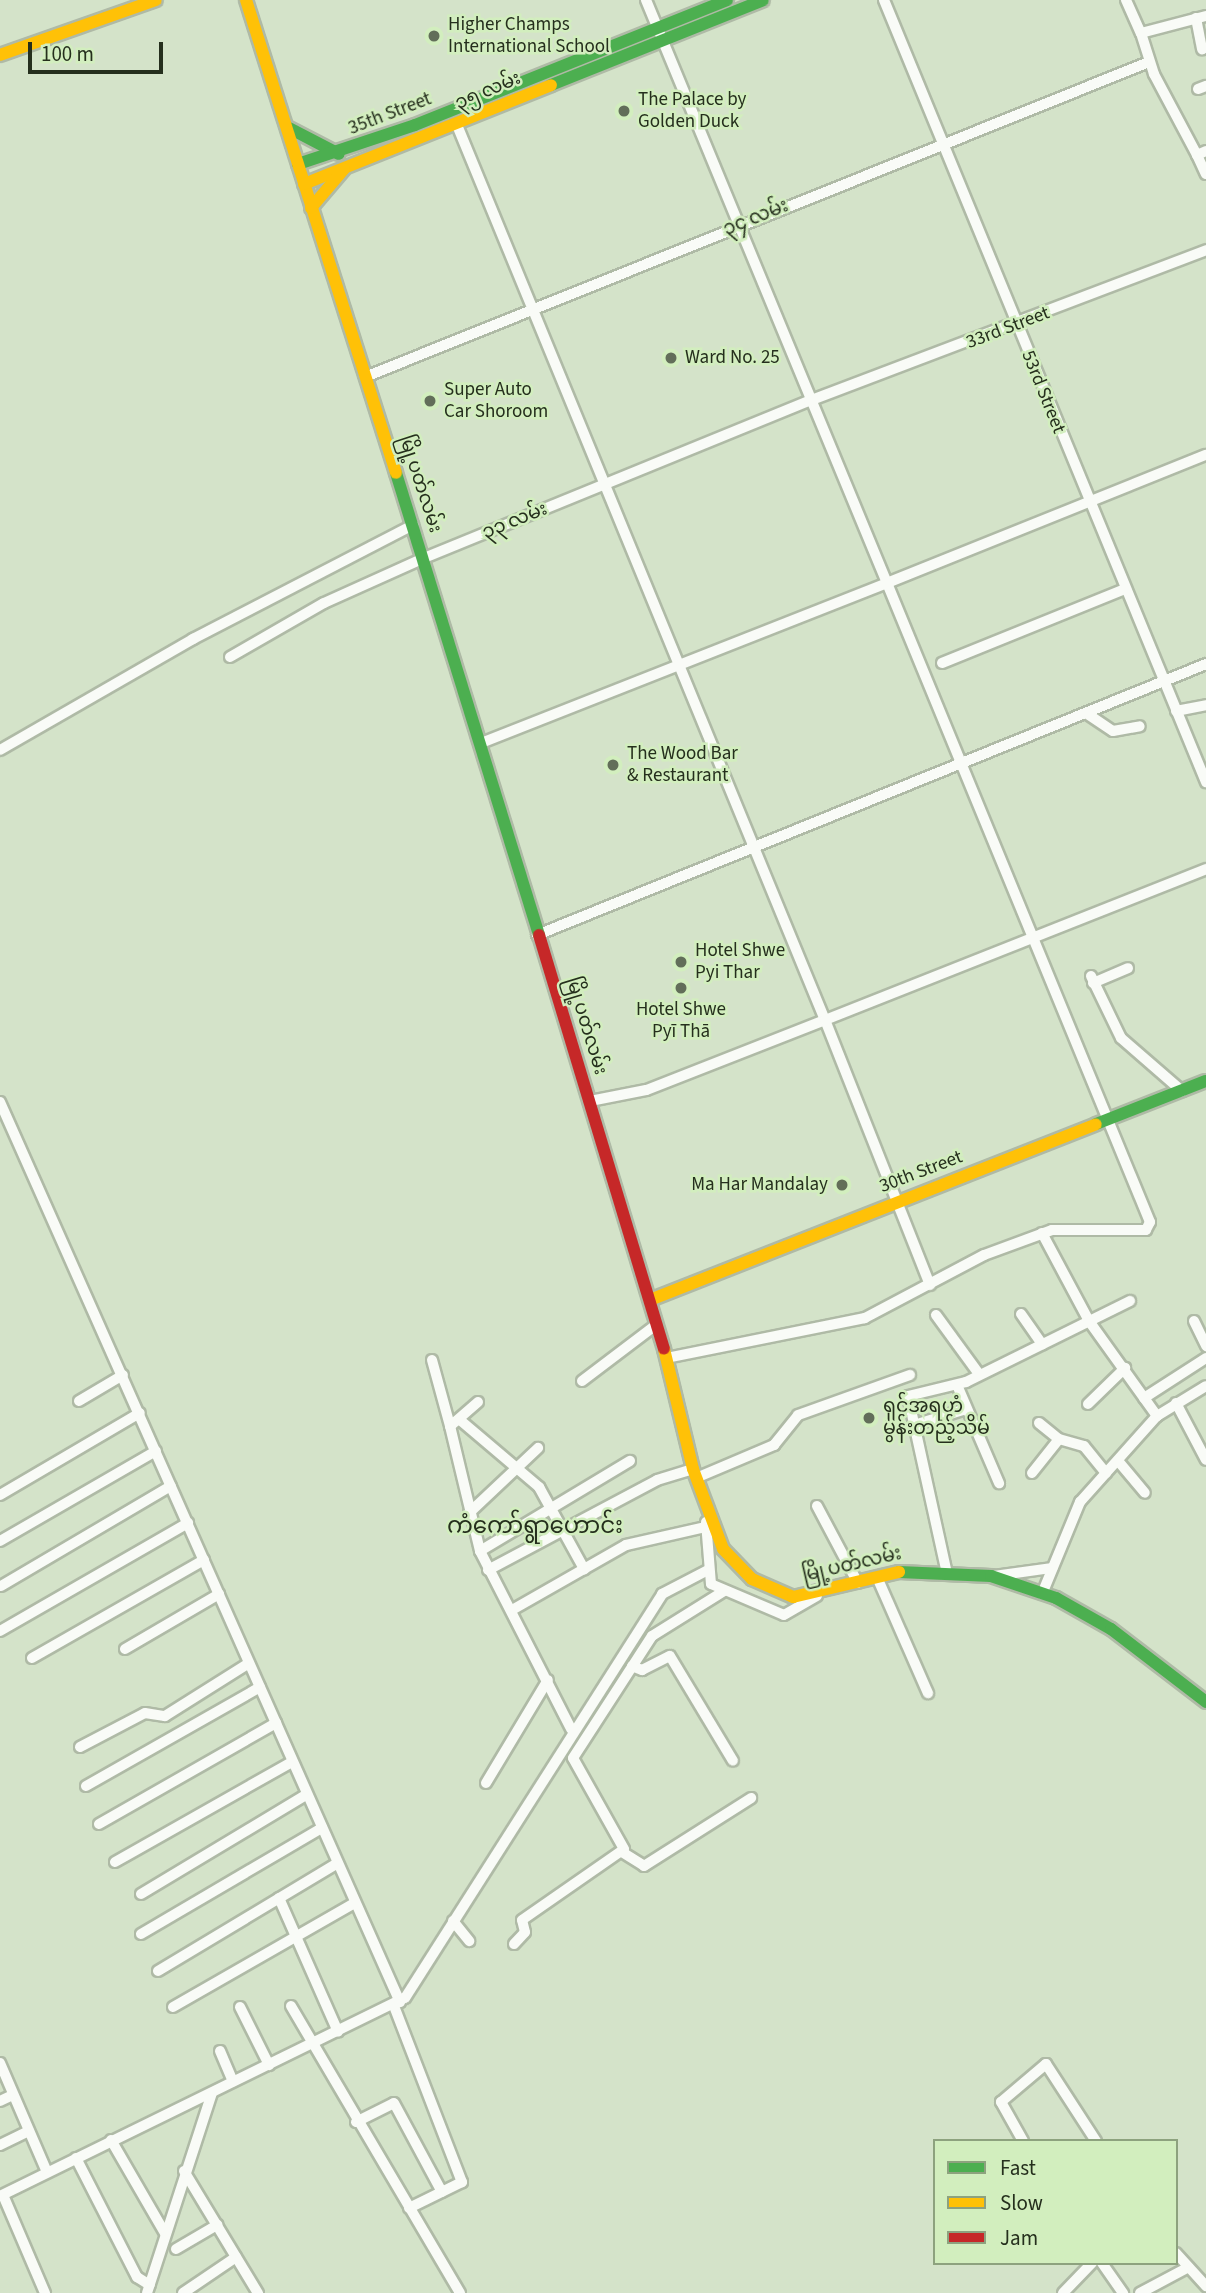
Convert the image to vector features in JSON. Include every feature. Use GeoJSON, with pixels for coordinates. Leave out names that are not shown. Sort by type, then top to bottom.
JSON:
{"type":"FeatureCollection","features":[{"type":"Feature","properties":{"kind":"main road"},"geometry":{"type":"LineString","coordinates":[[0,55],[156,0]]}},
{"type":"Feature","properties":{"kind":"main road","name":"မြို့ပတ်လမ်း"},"geometry":{"type":"LineString","coordinates":[[246,0],[289,128],[311,208],[481,743],[667,1357],[705,1510],[723,1549],[743,1572],[781,1594],[817,1596],[877,1577],[946,1569],[991,1576],[1042,1594],[1111,1629],[1206,1702]]}},
{"type":"Feature","properties":{"kind":"main road","name":"35th Street"},"geometry":{"type":"LineString","coordinates":[[298,164],[339,154],[662,34],[727,0]]}},
{"type":"Feature","properties":{"kind":"main road","name":"၃၅ လမ်း"},"geometry":{"type":"LineString","coordinates":[[304,184],[457,125],[662,34],[763,0]]}},
{"type":"Feature","properties":{"kind":"main road"},"geometry":{"type":"LineString","coordinates":[[415,125],[420,140]]}},
{"type":"Feature","properties":{"kind":"main road"},"geometry":{"type":"LineString","coordinates":[[289,128],[339,154]]}},
{"type":"Feature","properties":{"kind":"main road"},"geometry":{"type":"LineString","coordinates":[[311,208],[344,169]]}},
{"type":"Feature","properties":{"kind":"main road","name":"30th Street"},"geometry":{"type":"LineString","coordinates":[[650,1300],[1206,1081]]}},
{"type":"Feature","properties":{"kind":"street"},"geometry":{"type":"LineString","coordinates":[[646,0],[809,401],[887,583],[957,764],[1109,1120],[1150,1227],[1042,1233],[865,1318],[807,1335],[667,1357]]}},
{"type":"Feature","properties":{"kind":"street","name":"53rd Street"},"geometry":{"type":"LineString","coordinates":[[884,0],[1089,504],[1206,782]]}},
{"type":"Feature","properties":{"kind":"street"},"geometry":{"type":"LineString","coordinates":[[1126,0],[1141,33],[1149,62],[1201,153],[1206,174]]}},
{"type":"Feature","properties":{"kind":"street"},"geometry":{"type":"LineString","coordinates":[[1141,33],[1201,17],[1202,49]]}},
{"type":"Feature","properties":{"kind":"street","name":"၃၄ လမ်း"},"geometry":{"type":"LineString","coordinates":[[365,377],[1149,62]]}},
{"type":"Feature","properties":{"kind":"street"},"geometry":{"type":"LineString","coordinates":[[457,125],[756,844],[900,1201],[930,1285]]}},
{"type":"Feature","properties":{"kind":"street","name":"33rd Street"},"geometry":{"type":"LineString","coordinates":[[809,401],[1016,326],[1206,250]]}},
{"type":"Feature","properties":{"kind":"street","name":"၃၃ လမ်း"},"geometry":{"type":"LineString","coordinates":[[230,657],[324,603],[424,558],[809,401]]}},
{"type":"Feature","properties":{"kind":"street"},"geometry":{"type":"LineString","coordinates":[[481,743],[681,661],[1089,504],[1206,454]]}},
{"type":"Feature","properties":{"kind":"street"},"geometry":{"type":"LineString","coordinates":[[0,750],[413,525]]}},
{"type":"Feature","properties":{"kind":"street"},"geometry":{"type":"LineString","coordinates":[[942,663],[1125,589]]}},
{"type":"Feature","properties":{"kind":"street"},"geometry":{"type":"LineString","coordinates":[[537,935],[756,844],[1206,664]]}},
{"type":"Feature","properties":{"kind":"street"},"geometry":{"type":"LineString","coordinates":[[1176,711],[1206,705]]}},
{"type":"Feature","properties":{"kind":"street"},"geometry":{"type":"LineString","coordinates":[[1086,713],[1113,732],[1140,726]]}},
{"type":"Feature","properties":{"kind":"street"},"geometry":{"type":"LineString","coordinates":[[590,1101],[646,1090],[1206,869]]}},
{"type":"Feature","properties":{"kind":"street"},"geometry":{"type":"LineString","coordinates":[[1128,968],[1092,979],[1121,1038],[1182,1091]]}},
{"type":"Feature","properties":{"kind":"street"},"geometry":{"type":"LineString","coordinates":[[0,1102],[188,1522],[397,2004],[461,2179],[409,2208]]}},
{"type":"Feature","properties":{"kind":"street"},"geometry":{"type":"LineString","coordinates":[[1042,1233],[1089,1321],[1157,1416]]}},
{"type":"Feature","properties":{"kind":"street"},"geometry":{"type":"LineString","coordinates":[[946,1569],[908,1396],[957,1385],[1130,1301]]}},
{"type":"Feature","properties":{"kind":"street"},"geometry":{"type":"LineString","coordinates":[[1021,1314],[1042,1344]]}},
{"type":"Feature","properties":{"kind":"street"},"geometry":{"type":"LineString","coordinates":[[936,1315],[979,1374]]}},
{"type":"Feature","properties":{"kind":"street"},"geometry":{"type":"LineString","coordinates":[[1194,1321],[1206,1346]]}},
{"type":"Feature","properties":{"kind":"street"},"geometry":{"type":"LineString","coordinates":[[582,1381],[657,1324]]}},
{"type":"Feature","properties":{"kind":"street"},"geometry":{"type":"LineString","coordinates":[[1144,1398],[1206,1358]]}},
{"type":"Feature","properties":{"kind":"street"},"geometry":{"type":"LineString","coordinates":[[432,1360],[480,1551],[571,1729]]}},
{"type":"Feature","properties":{"kind":"street"},"geometry":{"type":"LineString","coordinates":[[1088,1404],[1125,1368]]}},
{"type":"Feature","properties":{"kind":"street"},"geometry":{"type":"LineString","coordinates":[[79,1401],[122,1375]]}},
{"type":"Feature","properties":{"kind":"street"},"geometry":{"type":"LineString","coordinates":[[488,1570],[565,1532],[657,1480],[694,1473],[774,1445],[798,1415],[909,1375]]}},
{"type":"Feature","properties":{"kind":"street"},"geometry":{"type":"LineString","coordinates":[[957,1385],[999,1483]]}},
{"type":"Feature","properties":{"kind":"street"},"geometry":{"type":"LineString","coordinates":[[1042,1594],[1074,1512],[1157,1416],[1206,1386]]}},
{"type":"Feature","properties":{"kind":"street"},"geometry":{"type":"LineString","coordinates":[[450,1426],[478,1402]]}},
{"type":"Feature","properties":{"kind":"street"},"geometry":{"type":"LineString","coordinates":[[1176,1403],[1206,1460]]}},
{"type":"Feature","properties":{"kind":"street"},"geometry":{"type":"LineString","coordinates":[[914,1425],[966,1409]]}},
{"type":"Feature","properties":{"kind":"street"},"geometry":{"type":"LineString","coordinates":[[0,1495],[140,1413]]}},
{"type":"Feature","properties":{"kind":"street"},"geometry":{"type":"LineString","coordinates":[[460,1420],[517,1466],[551,1503],[584,1569]]}},
{"type":"Feature","properties":{"kind":"street"},"geometry":{"type":"LineString","coordinates":[[1039,1423],[1059,1439],[1084,1446],[1106,1473]]}},
{"type":"Feature","properties":{"kind":"street"},"geometry":{"type":"LineString","coordinates":[[1032,1473],[1059,1439]]}},
{"type":"Feature","properties":{"kind":"street"},"geometry":{"type":"LineString","coordinates":[[469,1513],[537,1448]]}},
{"type":"Feature","properties":{"kind":"street"},"geometry":{"type":"LineString","coordinates":[[0,1541],[156,1451]]}},
{"type":"Feature","properties":{"kind":"street"},"geometry":{"type":"LineString","coordinates":[[480,1551],[551,1503],[630,1461]]}},
{"type":"Feature","properties":{"kind":"street"},"geometry":{"type":"LineString","coordinates":[[1119,1462],[1145,1493]]}},
{"type":"Feature","properties":{"kind":"street"},"geometry":{"type":"LineString","coordinates":[[1,1586],[171,1486]]}},
{"type":"Feature","properties":{"kind":"street"},"geometry":{"type":"LineString","coordinates":[[817,1506],[858,1583]]}},
{"type":"Feature","properties":{"kind":"street"},"geometry":{"type":"LineString","coordinates":[[705,1510],[706,1571],[724,1591],[784,1615],[817,1596]]}},
{"type":"Feature","properties":{"kind":"street"},"geometry":{"type":"LineString","coordinates":[[0,1631],[188,1522]]}},
{"type":"Feature","properties":{"kind":"street"},"geometry":{"type":"LineString","coordinates":[[512,1609],[648,1537],[706,1527]]}},
{"type":"Feature","properties":{"kind":"street"},"geometry":{"type":"LineString","coordinates":[[32,1658],[204,1560]]}},
{"type":"Feature","properties":{"kind":"street"},"geometry":{"type":"LineString","coordinates":[[991,1576],[1052,1568]]}},
{"type":"Feature","properties":{"kind":"street"},"geometry":{"type":"LineString","coordinates":[[45,2293],[1,2196],[111,2140],[397,2004],[453,1921],[571,1729],[662,1594],[706,1571]]}},
{"type":"Feature","properties":{"kind":"street"},"geometry":{"type":"LineString","coordinates":[[877,1577],[928,1693]]}},
{"type":"Feature","properties":{"kind":"street"},"geometry":{"type":"LineString","coordinates":[[724,1591],[652,1636],[573,1758],[622,1852],[644,1866],[751,1798]]}},
{"type":"Feature","properties":{"kind":"street"},"geometry":{"type":"LineString","coordinates":[[125,1649],[219,1594]]}},
{"type":"Feature","properties":{"kind":"street"},"geometry":{"type":"LineString","coordinates":[[632,1666],[642,1670],[670,1656],[733,1761]]}},
{"type":"Feature","properties":{"kind":"street"},"geometry":{"type":"LineString","coordinates":[[79,1747],[145,1713],[165,1716],[250,1663]]}},
{"type":"Feature","properties":{"kind":"street"},"geometry":{"type":"LineString","coordinates":[[486,1783],[548,1680]]}},
{"type":"Feature","properties":{"kind":"street"},"geometry":{"type":"LineString","coordinates":[[86,1786],[260,1687]]}},
{"type":"Feature","properties":{"kind":"street"},"geometry":{"type":"LineString","coordinates":[[99,1824],[276,1723]]}},
{"type":"Feature","properties":{"kind":"street"},"geometry":{"type":"LineString","coordinates":[[115,1862],[292,1762]]}},
{"type":"Feature","properties":{"kind":"street"},"geometry":{"type":"LineString","coordinates":[[141,1894],[306,1796]]}},
{"type":"Feature","properties":{"kind":"street"},"geometry":{"type":"LineString","coordinates":[[141,1934],[322,1828]]}},
{"type":"Feature","properties":{"kind":"street"},"geometry":{"type":"LineString","coordinates":[[514,1944],[525,1932],[522,1920],[622,1852]]}},
{"type":"Feature","properties":{"kind":"street"},"geometry":{"type":"LineString","coordinates":[[158,1971],[335,1864]]}},
{"type":"Feature","properties":{"kind":"street"},"geometry":{"type":"LineString","coordinates":[[279,1898],[338,2032]]}},
{"type":"Feature","properties":{"kind":"street"},"geometry":{"type":"LineString","coordinates":[[173,2007],[353,1904]]}},
{"type":"Feature","properties":{"kind":"street"},"geometry":{"type":"LineString","coordinates":[[453,1921],[469,1941]]}},
{"type":"Feature","properties":{"kind":"street"},"geometry":{"type":"LineString","coordinates":[[291,2006],[310,2046],[460,2293]]}},
{"type":"Feature","properties":{"kind":"street"},"geometry":{"type":"LineString","coordinates":[[240,2007],[269,2065]]}},
{"type":"Feature","properties":{"kind":"street"},"geometry":{"type":"LineString","coordinates":[[220,2051],[233,2081]]}},
{"type":"Feature","properties":{"kind":"street"},"geometry":{"type":"LineString","coordinates":[[0,2063],[47,2172]]}},
{"type":"Feature","properties":{"kind":"street"},"geometry":{"type":"LineString","coordinates":[[1022,2139],[1001,2102],[1046,2064],[1095,2139]]}},
{"type":"Feature","properties":{"kind":"street"},"geometry":{"type":"LineString","coordinates":[[148,2289],[184,2171],[212,2093]]}},
{"type":"Feature","properties":{"kind":"street"},"geometry":{"type":"LineString","coordinates":[[0,2102],[13,2095]]}},
{"type":"Feature","properties":{"kind":"street"},"geometry":{"type":"LineString","coordinates":[[356,2122],[394,2103],[442,2192]]}},
{"type":"Feature","properties":{"kind":"street"},"geometry":{"type":"LineString","coordinates":[[0,2145],[29,2131]]}},
{"type":"Feature","properties":{"kind":"street"},"geometry":{"type":"LineString","coordinates":[[111,2140],[165,2233]]}},
{"type":"Feature","properties":{"kind":"street"},"geometry":{"type":"LineString","coordinates":[[76,2158],[137,2277],[148,2289]]}},
{"type":"Feature","properties":{"kind":"street"},"geometry":{"type":"LineString","coordinates":[[184,2171],[258,2293]]}},
{"type":"Feature","properties":{"kind":"street"},"geometry":{"type":"LineString","coordinates":[[176,2249],[217,2225]]}},
{"type":"Feature","properties":{"kind":"street"},"geometry":{"type":"LineString","coordinates":[[1178,2255],[1206,2286]]}},
{"type":"Feature","properties":{"kind":"street"},"geometry":{"type":"LineString","coordinates":[[183,2293],[236,2257]]}},
{"type":"Feature","properties":{"kind":"street"},"geometry":{"type":"LineString","coordinates":[[1063,2293],[1090,2265]]}},
{"type":"Feature","properties":{"kind":"street"},"geometry":{"type":"LineString","coordinates":[[1103,2265],[1123,2293]]}},
{"type":"Feature","properties":{"kind":"street"},"geometry":{"type":"LineString","coordinates":[[1140,2293],[1189,2267]]}},
{"type":"Feature","properties":{"kind":"traffic: fast"},"geometry":{"type":"LineString","coordinates":[[298,164],[415,125],[727,0]]}},
{"type":"Feature","properties":{"kind":"traffic: fast"},"geometry":{"type":"LineString","coordinates":[[551,85],[763,0]]}},
{"type":"Feature","properties":{"kind":"traffic: fast"},"geometry":{"type":"LineString","coordinates":[[289,128],[339,154]]}},
{"type":"Feature","properties":{"kind":"traffic: fast"},"geometry":{"type":"LineString","coordinates":[[396,473],[539,935]]}},
{"type":"Feature","properties":{"kind":"traffic: fast"},"geometry":{"type":"LineString","coordinates":[[1096,1124],[1206,1081]]}},
{"type":"Feature","properties":{"kind":"traffic: fast"},"geometry":{"type":"LineString","coordinates":[[899,1572],[991,1576],[1056,1598],[1111,1629],[1206,1702]]}},
{"type":"Feature","properties":{"kind":"traffic: slow"},"geometry":{"type":"LineString","coordinates":[[0,55],[156,0]]}},
{"type":"Feature","properties":{"kind":"traffic: slow"},"geometry":{"type":"LineString","coordinates":[[246,0],[396,473]]}},
{"type":"Feature","properties":{"kind":"traffic: slow"},"geometry":{"type":"LineString","coordinates":[[304,184],[551,85]]}},
{"type":"Feature","properties":{"kind":"traffic: slow"},"geometry":{"type":"LineString","coordinates":[[311,208],[344,169]]}},
{"type":"Feature","properties":{"kind":"traffic: slow"},"geometry":{"type":"LineString","coordinates":[[650,1300],[1096,1124]]}},
{"type":"Feature","properties":{"kind":"traffic: slow"},"geometry":{"type":"LineString","coordinates":[[664,1349],[693,1469],[723,1549],[752,1579],[793,1597],[899,1572]]}},
{"type":"Feature","properties":{"kind":"traffic: jam"},"geometry":{"type":"LineString","coordinates":[[539,935],[664,1349]]}},
{"type":"Feature","properties":{"kind":"place","name":"Higher Champs International School"},"geometry":{"type":"Point","coordinates":[434,36]}},
{"type":"Feature","properties":{"kind":"place","name":"The Palace by Golden Duck"},"geometry":{"type":"Point","coordinates":[624,111]}},
{"type":"Feature","properties":{"kind":"place","name":"Ward No. 25"},"geometry":{"type":"Point","coordinates":[671,358]}},
{"type":"Feature","properties":{"kind":"place","name":"Super Auto Car Shoroom"},"geometry":{"type":"Point","coordinates":[430,401]}},
{"type":"Feature","properties":{"kind":"place","name":"The Wood Bar & Restaurant"},"geometry":{"type":"Point","coordinates":[613,765]}},
{"type":"Feature","properties":{"kind":"place","name":"Hotel Shwe Pyi Thar"},"geometry":{"type":"Point","coordinates":[681,962]}},
{"type":"Feature","properties":{"kind":"place","name":"Hotel Shwe Pyī Thā"},"geometry":{"type":"Point","coordinates":[681,988]}},
{"type":"Feature","properties":{"kind":"place","name":"Ma Har Mandalay"},"geometry":{"type":"Point","coordinates":[842,1185]}},
{"type":"Feature","properties":{"kind":"place","name":"ရှင်အရဟံ မွန်းတည့်သိမ်"},"geometry":{"type":"Point","coordinates":[869,1418]}},
{"type":"Feature","properties":{"kind":"district","name":"ကံကော်ရွာဟောင်း"},"geometry":{"type":"Point","coordinates":[535,1526]}}]}
